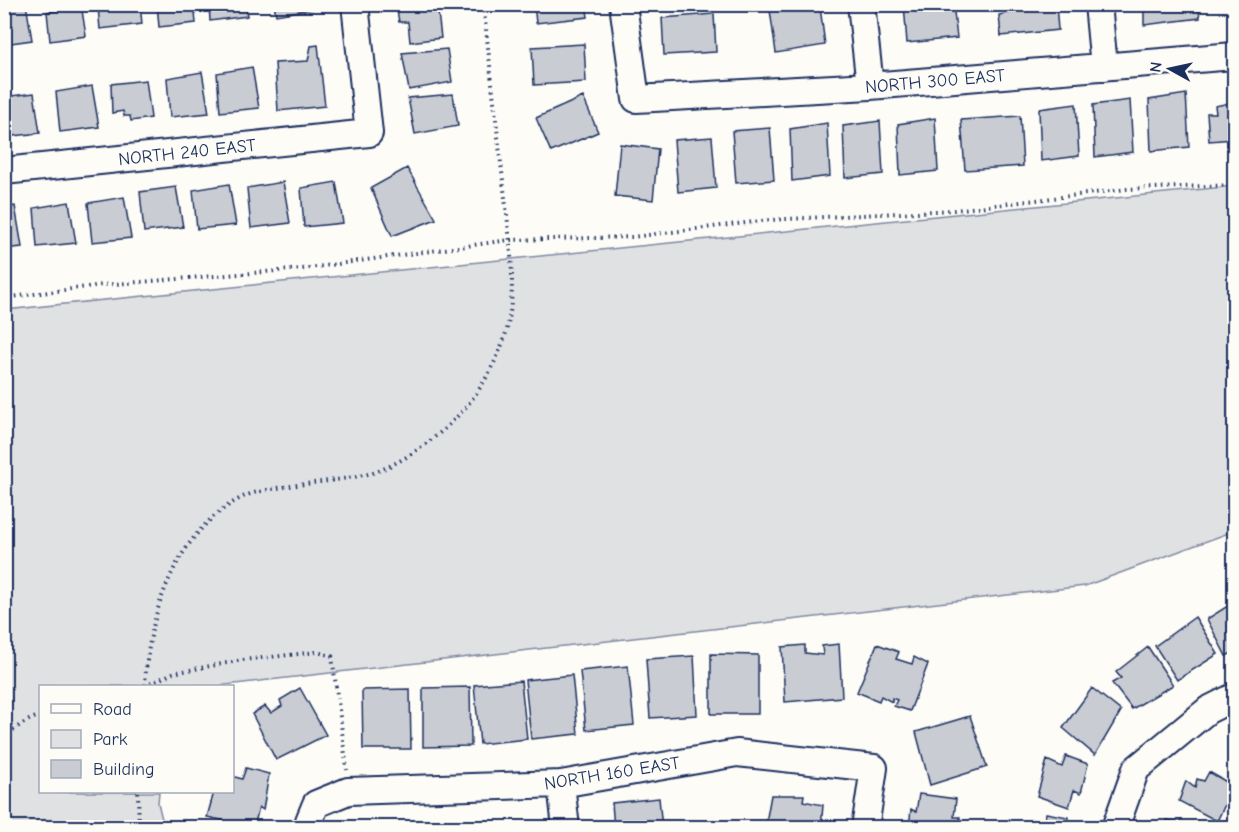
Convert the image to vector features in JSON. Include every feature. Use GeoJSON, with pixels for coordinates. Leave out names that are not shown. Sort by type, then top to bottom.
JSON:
{"type":"FeatureCollection","features":[{"type":"Feature","properties":{"kind":"street","name":"NORTH 240 EAST"},"geometry":{"type":"LineString","coordinates":[[4,171],[369,133],[355,4]]}},
{"type":"Feature","properties":{"kind":"street","name":"NORTH 300 EAST"},"geometry":{"type":"LineString","coordinates":[[623,4],[636,99],[870,86],[1234,56]]}},
{"type":"Feature","properties":{"kind":"street"},"geometry":{"type":"LineString","coordinates":[[861,4],[870,86]]}},
{"type":"Feature","properties":{"kind":"street"},"geometry":{"type":"LineString","coordinates":[[1098,4],[1104,66]]}},
{"type":"Feature","properties":{"kind":"street"},"geometry":{"type":"LineString","coordinates":[[1115,828],[1136,769],[1208,710],[1234,697]]}},
{"type":"Feature","properties":{"kind":"street","name":"NORTH 160 EAST"},"geometry":{"type":"LineString","coordinates":[[313,816],[348,791],[561,784],[738,753],[874,768],[865,828]]}},
{"type":"Feature","properties":{"kind":"street"},"geometry":{"type":"LineString","coordinates":[[561,784],[566,828]]}},
{"type":"Feature","properties":{"kind":"path"},"geometry":{"type":"LineString","coordinates":[[145,685],[146,656],[153,628],[173,573],[182,552],[216,516],[244,496],[278,488],[364,475],[389,468],[443,430],[473,398],[494,362],[506,332],[512,301],[509,240],[483,4]]}},
{"type":"Feature","properties":{"kind":"path"},"geometry":{"type":"LineString","coordinates":[[4,298],[102,285],[302,269],[509,240],[632,237],[769,220],[954,210],[1127,189],[1234,185]]}},
{"type":"Feature","properties":{"kind":"path"},"geometry":{"type":"LineString","coordinates":[[147,685],[173,673],[243,660],[317,652],[332,656],[346,761]]}},
{"type":"Feature","properties":{"kind":"path"},"geometry":{"type":"LineString","coordinates":[[4,738],[39,716]]}},
{"type":"Feature","properties":{"kind":"path"},"geometry":{"type":"LineString","coordinates":[[138,793],[139,828]]}},
{"type":"Feature","properties":{"kind":"green space"},"geometry":{"type":"Polygon","coordinates":[[[1234,186],[1234,531],[1085,586],[226,685],[39,685],[39,793],[159,793],[158,803],[164,827],[5,827],[5,310],[1234,186]]]}},
{"type":"Feature","properties":{"kind":"building"},"geometry":{"type":"Polygon","coordinates":[[[5,4],[26,4],[32,40],[4,44],[5,4]]]}},
{"type":"Feature","properties":{"kind":"building"},"geometry":{"type":"Polygon","coordinates":[[[61,4],[81,4],[86,36],[50,41],[47,12],[61,10],[61,4]]]}},
{"type":"Feature","properties":{"kind":"building"},"geometry":{"type":"Polygon","coordinates":[[[104,4],[140,4],[142,24],[100,29],[98,7],[104,4]]]}},
{"type":"Feature","properties":{"kind":"building"},"geometry":{"type":"Polygon","coordinates":[[[157,4],[194,4],[196,23],[159,27],[157,4]]]}},
{"type":"Feature","properties":{"kind":"building"},"geometry":{"type":"Polygon","coordinates":[[[209,4],[246,4],[247,16],[210,21],[209,4]]]}},
{"type":"Feature","properties":{"kind":"building"},"geometry":{"type":"Polygon","coordinates":[[[274,4],[311,4],[312,9],[276,15],[274,4]]]}},
{"type":"Feature","properties":{"kind":"building"},"geometry":{"type":"Polygon","coordinates":[[[396,4],[437,4],[441,38],[410,42],[408,22],[399,22],[396,4]]]}},
{"type":"Feature","properties":{"kind":"building"},"geometry":{"type":"Polygon","coordinates":[[[534,4],[586,4],[588,17],[536,23],[534,4]]]}},
{"type":"Feature","properties":{"kind":"building"},"geometry":{"type":"Polygon","coordinates":[[[904,4],[953,4],[957,38],[907,43],[904,4]]]}},
{"type":"Feature","properties":{"kind":"building"},"geometry":{"type":"Polygon","coordinates":[[[1008,4],[1056,4],[1058,30],[1001,36],[999,15],[1009,13],[1008,4]]]}},
{"type":"Feature","properties":{"kind":"building"},"geometry":{"type":"Polygon","coordinates":[[[1149,4],[1198,4],[1200,18],[1144,25],[1144,11],[1150,10],[1149,4]]]}},
{"type":"Feature","properties":{"kind":"building"},"geometry":{"type":"Polygon","coordinates":[[[820,7],[825,45],[776,53],[770,10],[820,7]]]}},
{"type":"Feature","properties":{"kind":"building"},"geometry":{"type":"Polygon","coordinates":[[[714,14],[716,52],[664,55],[662,18],[714,14]]]}},
{"type":"Feature","properties":{"kind":"building"},"geometry":{"type":"Polygon","coordinates":[[[584,44],[586,82],[534,85],[532,47],[584,44]]]}},
{"type":"Feature","properties":{"kind":"building"},"geometry":{"type":"Polygon","coordinates":[[[318,45],[325,106],[278,111],[275,63],[308,61],[311,46],[318,45]]]}},
{"type":"Feature","properties":{"kind":"building"},"geometry":{"type":"Polygon","coordinates":[[[447,49],[452,82],[409,90],[402,53],[447,49]]]}},
{"type":"Feature","properties":{"kind":"building"},"geometry":{"type":"Polygon","coordinates":[[[252,67],[259,108],[220,112],[217,73],[252,67]]]}},
{"type":"Feature","properties":{"kind":"building"},"geometry":{"type":"Polygon","coordinates":[[[202,72],[209,113],[170,117],[167,78],[202,72]]]}},
{"type":"Feature","properties":{"kind":"building"},"geometry":{"type":"Polygon","coordinates":[[[146,80],[151,118],[131,121],[130,116],[124,116],[123,111],[112,113],[111,84],[146,80]]]}},
{"type":"Feature","properties":{"kind":"building"},"geometry":{"type":"Polygon","coordinates":[[[92,86],[99,127],[60,132],[56,92],[92,86]]]}},
{"type":"Feature","properties":{"kind":"building"},"geometry":{"type":"Polygon","coordinates":[[[34,93],[40,133],[4,137],[4,97],[34,93]]]}},
{"type":"Feature","properties":{"kind":"building"},"geometry":{"type":"Polygon","coordinates":[[[453,94],[458,126],[415,134],[408,98],[453,94]]]}},
{"type":"Feature","properties":{"kind":"building"},"geometry":{"type":"Polygon","coordinates":[[[1186,94],[1189,147],[1151,151],[1149,100],[1186,94]]]}},
{"type":"Feature","properties":{"kind":"building"},"geometry":{"type":"Polygon","coordinates":[[[583,97],[598,132],[551,152],[536,118],[583,97]]]}},
{"type":"Feature","properties":{"kind":"building"},"geometry":{"type":"Polygon","coordinates":[[[1130,100],[1133,152],[1095,157],[1093,105],[1130,100]]]}},
{"type":"Feature","properties":{"kind":"building"},"geometry":{"type":"Polygon","coordinates":[[[1234,102],[1234,139],[1209,141],[1207,113],[1216,113],[1215,106],[1234,102]]]}},
{"type":"Feature","properties":{"kind":"building"},"geometry":{"type":"Polygon","coordinates":[[[1076,104],[1079,156],[1041,161],[1039,109],[1076,104]]]}},
{"type":"Feature","properties":{"kind":"building"},"geometry":{"type":"Polygon","coordinates":[[[1020,116],[1023,166],[965,170],[961,120],[1020,116]]]}},
{"type":"Feature","properties":{"kind":"building"},"geometry":{"type":"Polygon","coordinates":[[[935,118],[938,171],[900,175],[898,124],[935,118]]]}},
{"type":"Feature","properties":{"kind":"building"},"geometry":{"type":"Polygon","coordinates":[[[880,121],[883,174],[845,178],[843,126],[880,121]]]}},
{"type":"Feature","properties":{"kind":"building"},"geometry":{"type":"Polygon","coordinates":[[[827,123],[830,176],[792,181],[790,129],[827,123]]]}},
{"type":"Feature","properties":{"kind":"building"},"geometry":{"type":"Polygon","coordinates":[[[770,128],[774,180],[736,183],[732,131],[770,128]]]}},
{"type":"Feature","properties":{"kind":"building"},"geometry":{"type":"Polygon","coordinates":[[[712,137],[716,188],[678,192],[674,140],[712,137]]]}},
{"type":"Feature","properties":{"kind":"building"},"geometry":{"type":"Polygon","coordinates":[[[620,144],[658,149],[653,200],[615,196],[620,144]]]}},
{"type":"Feature","properties":{"kind":"building"},"geometry":{"type":"Polygon","coordinates":[[[407,168],[436,219],[392,236],[371,188],[407,168]]]}},
{"type":"Feature","properties":{"kind":"building"},"geometry":{"type":"Polygon","coordinates":[[[283,182],[290,223],[251,228],[247,188],[283,182]]]}},
{"type":"Feature","properties":{"kind":"building"},"geometry":{"type":"Polygon","coordinates":[[[336,182],[343,223],[304,227],[301,188],[336,182]]]}},
{"type":"Feature","properties":{"kind":"building"},"geometry":{"type":"Polygon","coordinates":[[[229,184],[236,225],[197,229],[193,190],[229,184]]]}},
{"type":"Feature","properties":{"kind":"building"},"geometry":{"type":"Polygon","coordinates":[[[176,187],[183,227],[144,232],[140,192],[176,187]]]}},
{"type":"Feature","properties":{"kind":"building"},"geometry":{"type":"Polygon","coordinates":[[[124,197],[131,238],[92,242],[88,203],[124,197]]]}},
{"type":"Feature","properties":{"kind":"building"},"geometry":{"type":"Polygon","coordinates":[[[69,202],[76,243],[37,247],[34,208],[69,202]]]}},
{"type":"Feature","properties":{"kind":"building"},"geometry":{"type":"Polygon","coordinates":[[[15,206],[22,247],[4,249],[4,208],[15,206]]]}},
{"type":"Feature","properties":{"kind":"building"},"geometry":{"type":"Polygon","coordinates":[[[1234,602],[1234,652],[1226,656],[1207,619],[1234,602]]]}},
{"type":"Feature","properties":{"kind":"building"},"geometry":{"type":"Polygon","coordinates":[[[1195,617],[1218,654],[1177,680],[1155,646],[1195,617]]]}},
{"type":"Feature","properties":{"kind":"building"},"geometry":{"type":"Polygon","coordinates":[[[839,644],[842,697],[785,702],[782,647],[805,645],[805,653],[823,655],[822,646],[839,644]]]}},
{"type":"Feature","properties":{"kind":"building"},"geometry":{"type":"Polygon","coordinates":[[[877,644],[899,652],[896,659],[912,664],[914,657],[928,664],[910,711],[894,706],[897,700],[892,698],[892,702],[881,696],[879,701],[857,692],[877,644]]]}},
{"type":"Feature","properties":{"kind":"building"},"geometry":{"type":"Polygon","coordinates":[[[1148,647],[1173,685],[1132,709],[1112,683],[1121,678],[1116,672],[1148,647]]]}},
{"type":"Feature","properties":{"kind":"building"},"geometry":{"type":"Polygon","coordinates":[[[711,654],[758,655],[758,714],[711,714],[711,654]]]}},
{"type":"Feature","properties":{"kind":"building"},"geometry":{"type":"Polygon","coordinates":[[[694,656],[697,715],[650,718],[646,659],[694,656]]]}},
{"type":"Feature","properties":{"kind":"building"},"geometry":{"type":"Polygon","coordinates":[[[628,666],[634,725],[586,730],[580,671],[628,666]]]}},
{"type":"Feature","properties":{"kind":"building"},"geometry":{"type":"Polygon","coordinates":[[[572,675],[578,734],[531,739],[525,680],[572,675]]]}},
{"type":"Feature","properties":{"kind":"building"},"geometry":{"type":"Polygon","coordinates":[[[521,681],[527,739],[480,744],[474,685],[521,681]]]}},
{"type":"Feature","properties":{"kind":"building"},"geometry":{"type":"Polygon","coordinates":[[[470,687],[471,746],[423,747],[423,688],[470,687]]]}},
{"type":"Feature","properties":{"kind":"building"},"geometry":{"type":"Polygon","coordinates":[[[300,688],[326,735],[276,760],[252,714],[265,706],[271,713],[282,706],[280,700],[300,688]]]}},
{"type":"Feature","properties":{"kind":"building"},"geometry":{"type":"Polygon","coordinates":[[[1092,688],[1121,711],[1095,755],[1063,728],[1092,688]]]}},
{"type":"Feature","properties":{"kind":"building"},"geometry":{"type":"Polygon","coordinates":[[[410,689],[411,749],[363,749],[362,690],[410,689]]]}},
{"type":"Feature","properties":{"kind":"building"},"geometry":{"type":"Polygon","coordinates":[[[970,716],[987,767],[930,785],[916,732],[970,716]]]}},
{"type":"Feature","properties":{"kind":"building"},"geometry":{"type":"Polygon","coordinates":[[[1066,756],[1088,764],[1081,793],[1074,790],[1069,807],[1037,796],[1047,760],[1062,767],[1066,756]]]}},
{"type":"Feature","properties":{"kind":"building"},"geometry":{"type":"Polygon","coordinates":[[[246,768],[269,774],[263,810],[259,807],[254,827],[207,817],[214,793],[234,793],[234,777],[242,779],[246,768]]]}},
{"type":"Feature","properties":{"kind":"building"},"geometry":{"type":"Polygon","coordinates":[[[1209,772],[1234,786],[1217,821],[1179,801],[1186,781],[1195,788],[1197,779],[1204,781],[1209,772]]]}},
{"type":"Feature","properties":{"kind":"building"},"geometry":{"type":"Polygon","coordinates":[[[919,794],[956,799],[954,817],[960,817],[959,828],[909,828],[911,809],[916,812],[919,794]]]}},
{"type":"Feature","properties":{"kind":"building"},"geometry":{"type":"Polygon","coordinates":[[[771,795],[804,795],[803,801],[823,805],[821,828],[765,828],[771,795]]]}},
{"type":"Feature","properties":{"kind":"building"},"geometry":{"type":"Polygon","coordinates":[[[659,798],[662,828],[614,828],[612,803],[659,798]]]}},
{"type":"Feature","properties":{"kind":"building"},"geometry":{"type":"Polygon","coordinates":[[[1046,813],[1068,817],[1067,828],[1029,828],[1031,819],[1044,824],[1046,813]]]}},
{"type":"Feature","properties":{"kind":"building"},"geometry":{"type":"Polygon","coordinates":[[[1167,820],[1207,827],[1207,828],[1166,828],[1167,820]]]}}]}
